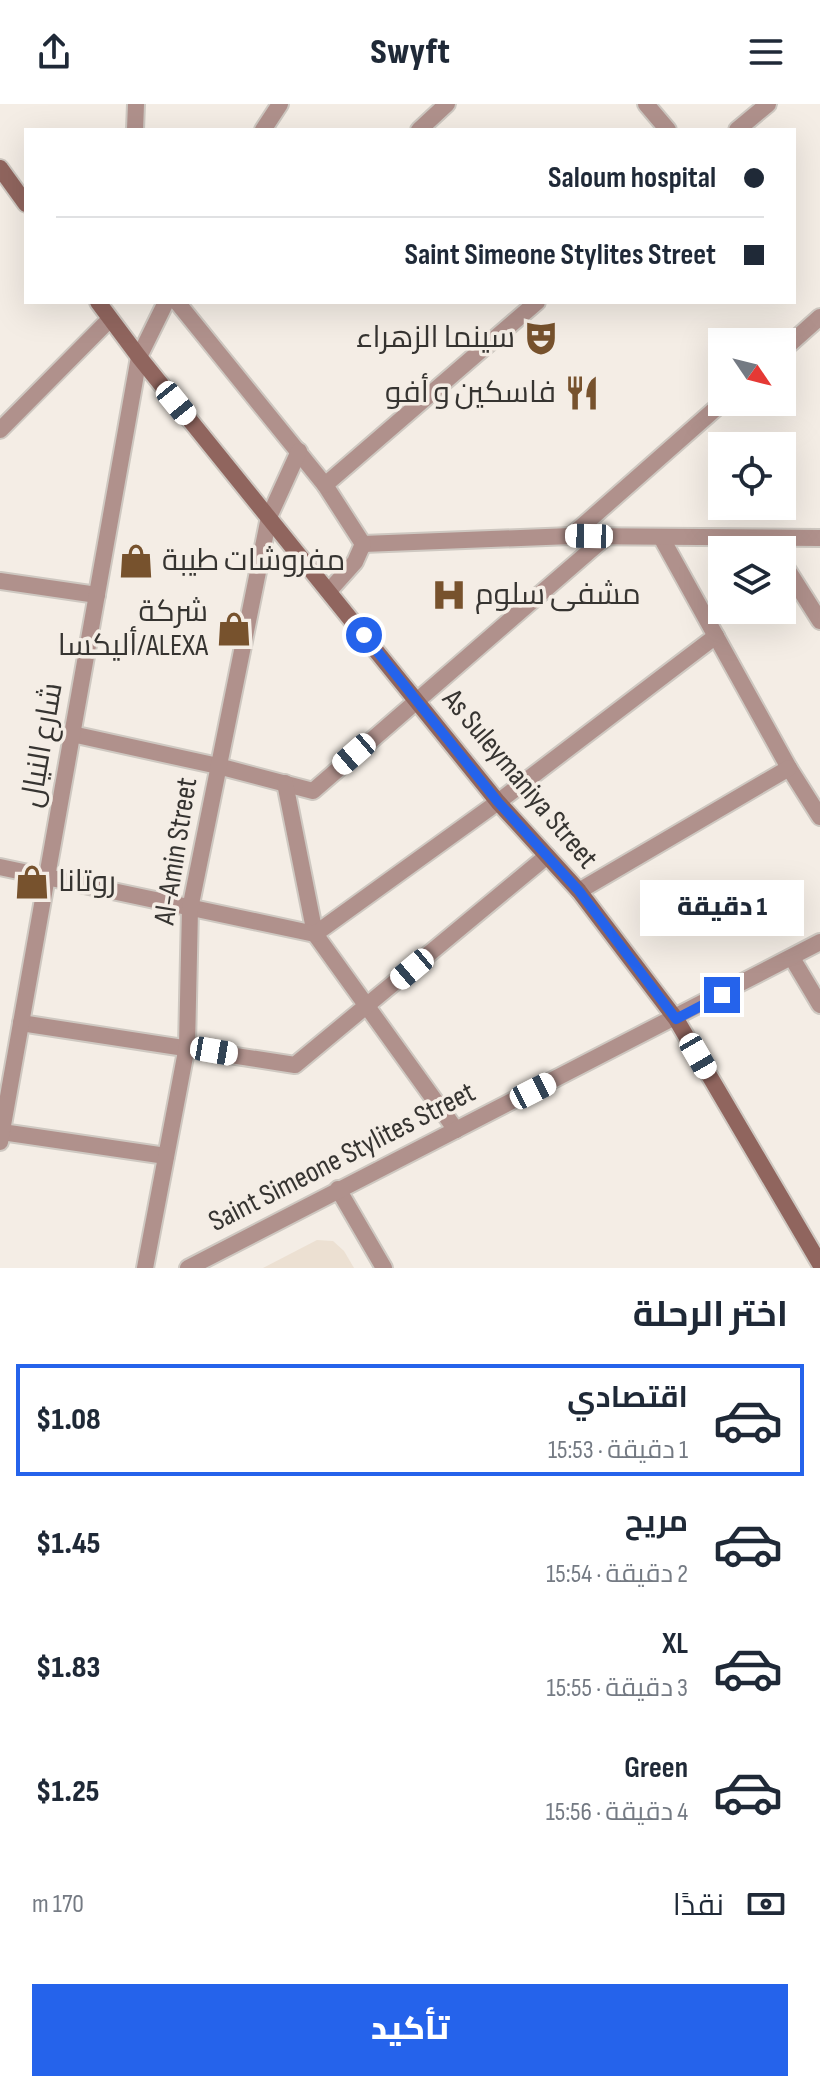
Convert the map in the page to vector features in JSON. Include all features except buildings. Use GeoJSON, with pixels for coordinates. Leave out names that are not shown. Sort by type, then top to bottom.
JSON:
{"type":"FeatureCollection","features":[{"type":"Feature","properties":{"kind":"main road"},"geometry":{"type":"LineString","coordinates":[[0,168],[24,201]]}},
{"type":"Feature","properties":{"kind":"main road","name":"As Suleymaniya Street"},"geometry":{"type":"LineString","coordinates":[[99,304],[498,802],[579,891],[676,1019],[820,1264]]}},
{"type":"Feature","properties":{"kind":"street"},"geometry":{"type":"LineString","coordinates":[[135,128],[136,104]]}},
{"type":"Feature","properties":{"kind":"street"},"geometry":{"type":"LineString","coordinates":[[265,128],[280,104]]}},
{"type":"Feature","properties":{"kind":"street"},"geometry":{"type":"LineString","coordinates":[[421,128],[447,104]]}},
{"type":"Feature","properties":{"kind":"street"},"geometry":{"type":"LineString","coordinates":[[646,104],[666,128]]}},
{"type":"Feature","properties":{"kind":"street"},"geometry":{"type":"LineString","coordinates":[[739,128],[768,104]]}},
{"type":"Feature","properties":{"kind":"street","name":"شارع النيال"},"geometry":{"type":"LineString","coordinates":[[1,1137],[139,357],[165,304]]}},
{"type":"Feature","properties":{"kind":"street"},"geometry":{"type":"LineString","coordinates":[[179,304],[299,451],[363,544]]}},
{"type":"Feature","properties":{"kind":"street"},"geometry":{"type":"LineString","coordinates":[[325,485],[535,304]]}},
{"type":"Feature","properties":{"kind":"street"},"geometry":{"type":"LineString","coordinates":[[796,338],[820,317]]}},
{"type":"Feature","properties":{"kind":"street"},"geometry":{"type":"LineString","coordinates":[[0,430],[110,319]]}},
{"type":"Feature","properties":{"kind":"street"},"geometry":{"type":"LineString","coordinates":[[571,536],[708,415]]}},
{"type":"Feature","properties":{"kind":"street","name":"Al-Amin Street"},"geometry":{"type":"LineString","coordinates":[[145,1268],[187,1046],[190,909],[269,517],[299,451]]}},
{"type":"Feature","properties":{"kind":"street"},"geometry":{"type":"LineString","coordinates":[[363,544],[571,536],[708,540]]}},
{"type":"Feature","properties":{"kind":"street"},"geometry":{"type":"LineString","coordinates":[[72,734],[218,766],[313,791],[607,536]]}},
{"type":"Feature","properties":{"kind":"street"},"geometry":{"type":"LineString","coordinates":[[661,537],[789,768],[820,817]]}},
{"type":"Feature","properties":{"kind":"street"},"geometry":{"type":"LineString","coordinates":[[796,541],[820,538]]}},
{"type":"Feature","properties":{"kind":"street"},"geometry":{"type":"LineString","coordinates":[[329,591],[355,562],[363,544]]}},
{"type":"Feature","properties":{"kind":"street"},"geometry":{"type":"LineString","coordinates":[[0,581],[97,595]]}},
{"type":"Feature","properties":{"kind":"street"},"geometry":{"type":"LineString","coordinates":[[796,583],[820,621]]}},
{"type":"Feature","properties":{"kind":"street"},"geometry":{"type":"LineString","coordinates":[[0,867],[315,934],[498,802],[716,636]]}},
{"type":"Feature","properties":{"kind":"street"},"geometry":{"type":"LineString","coordinates":[[579,891],[789,768]]}},
{"type":"Feature","properties":{"kind":"street"},"geometry":{"type":"LineString","coordinates":[[285,783],[315,934],[456,1130]]}},
{"type":"Feature","properties":{"kind":"street"},"geometry":{"type":"LineString","coordinates":[[21,1023],[187,1046],[295,1065],[547,856]]}},
{"type":"Feature","properties":{"kind":"street","name":"Saint Simeone Stylites Street"},"geometry":{"type":"LineString","coordinates":[[188,1268],[676,1019],[820,942]]}},
{"type":"Feature","properties":{"kind":"street"},"geometry":{"type":"LineString","coordinates":[[792,958],[820,1005]]}},
{"type":"Feature","properties":{"kind":"street"},"geometry":{"type":"LineString","coordinates":[[1,1137],[166,1156]]}},
{"type":"Feature","properties":{"kind":"street"},"geometry":{"type":"LineString","coordinates":[[338,1189],[384,1268]]}},
{"type":"Feature","properties":{"kind":"shaded area"},"geometry":{"type":"Polygon","coordinates":[[[317,1240],[333,1241],[344,1251],[354,1268],[263,1268],[317,1240]]]}},
{"type":"Feature","properties":{"kind":"place","name":"سينما الزهراء"},"geometry":{"type":"Point","coordinates":[541,338]}},
{"type":"Feature","properties":{"kind":"place","name":"فاسكين و أفو"},"geometry":{"type":"Point","coordinates":[582,393]}},
{"type":"Feature","properties":{"kind":"place","name":"مفروشات طيبة"},"geometry":{"type":"Point","coordinates":[136,561]}},
{"type":"Feature","properties":{"kind":"place","name":"مشفى سلوم"},"geometry":{"type":"Point","coordinates":[449,595]}},
{"type":"Feature","properties":{"kind":"place","name":"شركة أليكسا/ALEXA"},"geometry":{"type":"Point","coordinates":[234,629]}},
{"type":"Feature","properties":{"kind":"place","name":"روتانا"},"geometry":{"type":"Point","coordinates":[32,882]}},
{"type":"Feature","properties":{"kind":"route"},"geometry":{"type":"LineString","coordinates":[[364,635],[498,802],[579,891],[676,1019],[722,995]]}}]}
